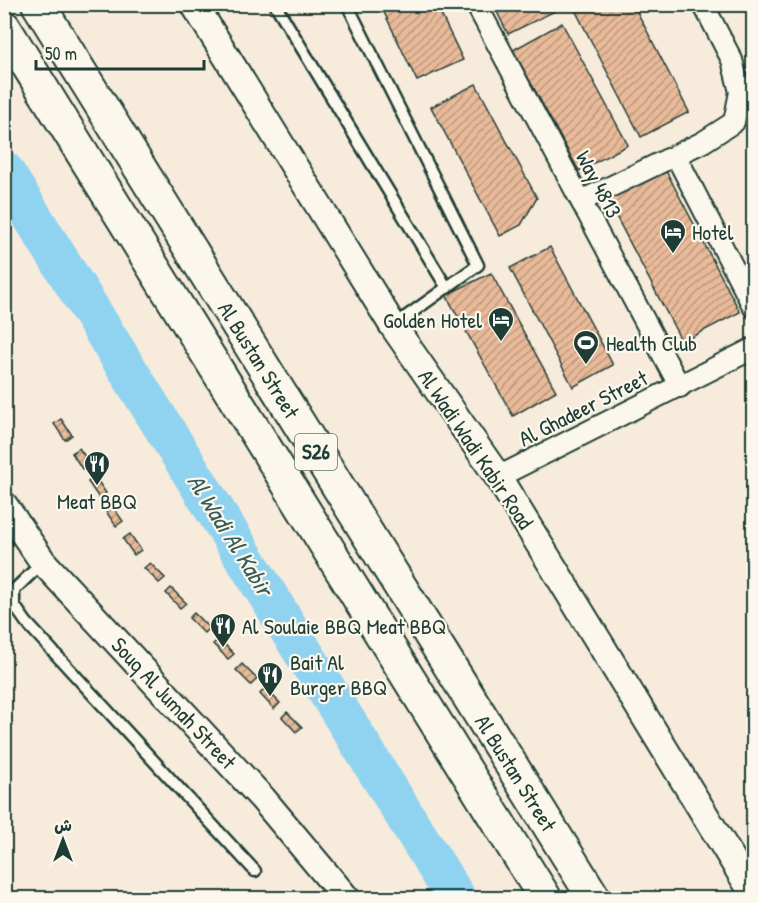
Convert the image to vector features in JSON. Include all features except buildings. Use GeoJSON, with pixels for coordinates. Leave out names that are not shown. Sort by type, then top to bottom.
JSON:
{"type":"FeatureCollection","features":[{"type":"Feature","properties":{"kind":"main road","name":"Al Bustan Street"},"geometry":{"type":"LineString","coordinates":[[38,4],[594,898]]}},
{"type":"Feature","properties":{"kind":"main road","name":"Al Bustan Street"},"geometry":{"type":"LineString","coordinates":[[4,27],[545,898]]}},
{"type":"Feature","properties":{"kind":"street","name":"Al Wadi Wadi Kabir Road"},"geometry":{"type":"LineString","coordinates":[[194,4],[393,326],[498,477],[753,895]]}},
{"type":"Feature","properties":{"kind":"street","name":"Way 4813"},"geometry":{"type":"LineString","coordinates":[[476,4],[680,387]]}},
{"type":"Feature","properties":{"kind":"street"},"geometry":{"type":"LineString","coordinates":[[581,201],[676,156],[734,122],[740,92],[732,60],[703,4]]}},
{"type":"Feature","properties":{"kind":"street"},"geometry":{"type":"LineString","coordinates":[[676,156],[753,308]]}},
{"type":"Feature","properties":{"kind":"street","name":"Al Ghadeer Street"},"geometry":{"type":"LineString","coordinates":[[498,477],[680,387],[753,348]]}},
{"type":"Feature","properties":{"kind":"street","name":"Souq Al Jumah Street"},"geometry":{"type":"LineString","coordinates":[[4,505],[43,562],[263,799],[346,898]]}},
{"type":"Feature","properties":{"kind":"lane"},"geometry":{"type":"LineString","coordinates":[[275,4],[447,288]]}},
{"type":"Feature","properties":{"kind":"lane"},"geometry":{"type":"LineString","coordinates":[[347,4],[478,265],[393,326]]}},
{"type":"Feature","properties":{"kind":"lane"},"geometry":{"type":"LineString","coordinates":[[43,562],[14,590],[14,605],[26,622],[255,871]]}},
{"type":"Feature","properties":{"kind":"lane"},"geometry":{"type":"LineString","coordinates":[[753,746],[753,760]]}},
{"type":"Feature","properties":{"kind":"waterway","name":"Al Wadi Al Kabir"},"geometry":{"type":"LineString","coordinates":[[4,171],[456,898]]}},
{"type":"Feature","properties":{"kind":"place","name":"Hotel"},"geometry":{"type":"Point","coordinates":[673,255]}},
{"type":"Feature","properties":{"kind":"place","name":"Golden Hotel"},"geometry":{"type":"Point","coordinates":[501,343]}},
{"type":"Feature","properties":{"kind":"place","name":"Health Club"},"geometry":{"type":"Point","coordinates":[586,366]}},
{"type":"Feature","properties":{"kind":"place","name":"Meat BBQ"},"geometry":{"type":"Point","coordinates":[97,487]}},
{"type":"Feature","properties":{"kind":"place","name":"Al Soulaie BBQ Meat BBQ"},"geometry":{"type":"Point","coordinates":[223,649]}},
{"type":"Feature","properties":{"kind":"place","name":"Bait Al Burger BBQ"},"geometry":{"type":"Point","coordinates":[270,698]}}]}
